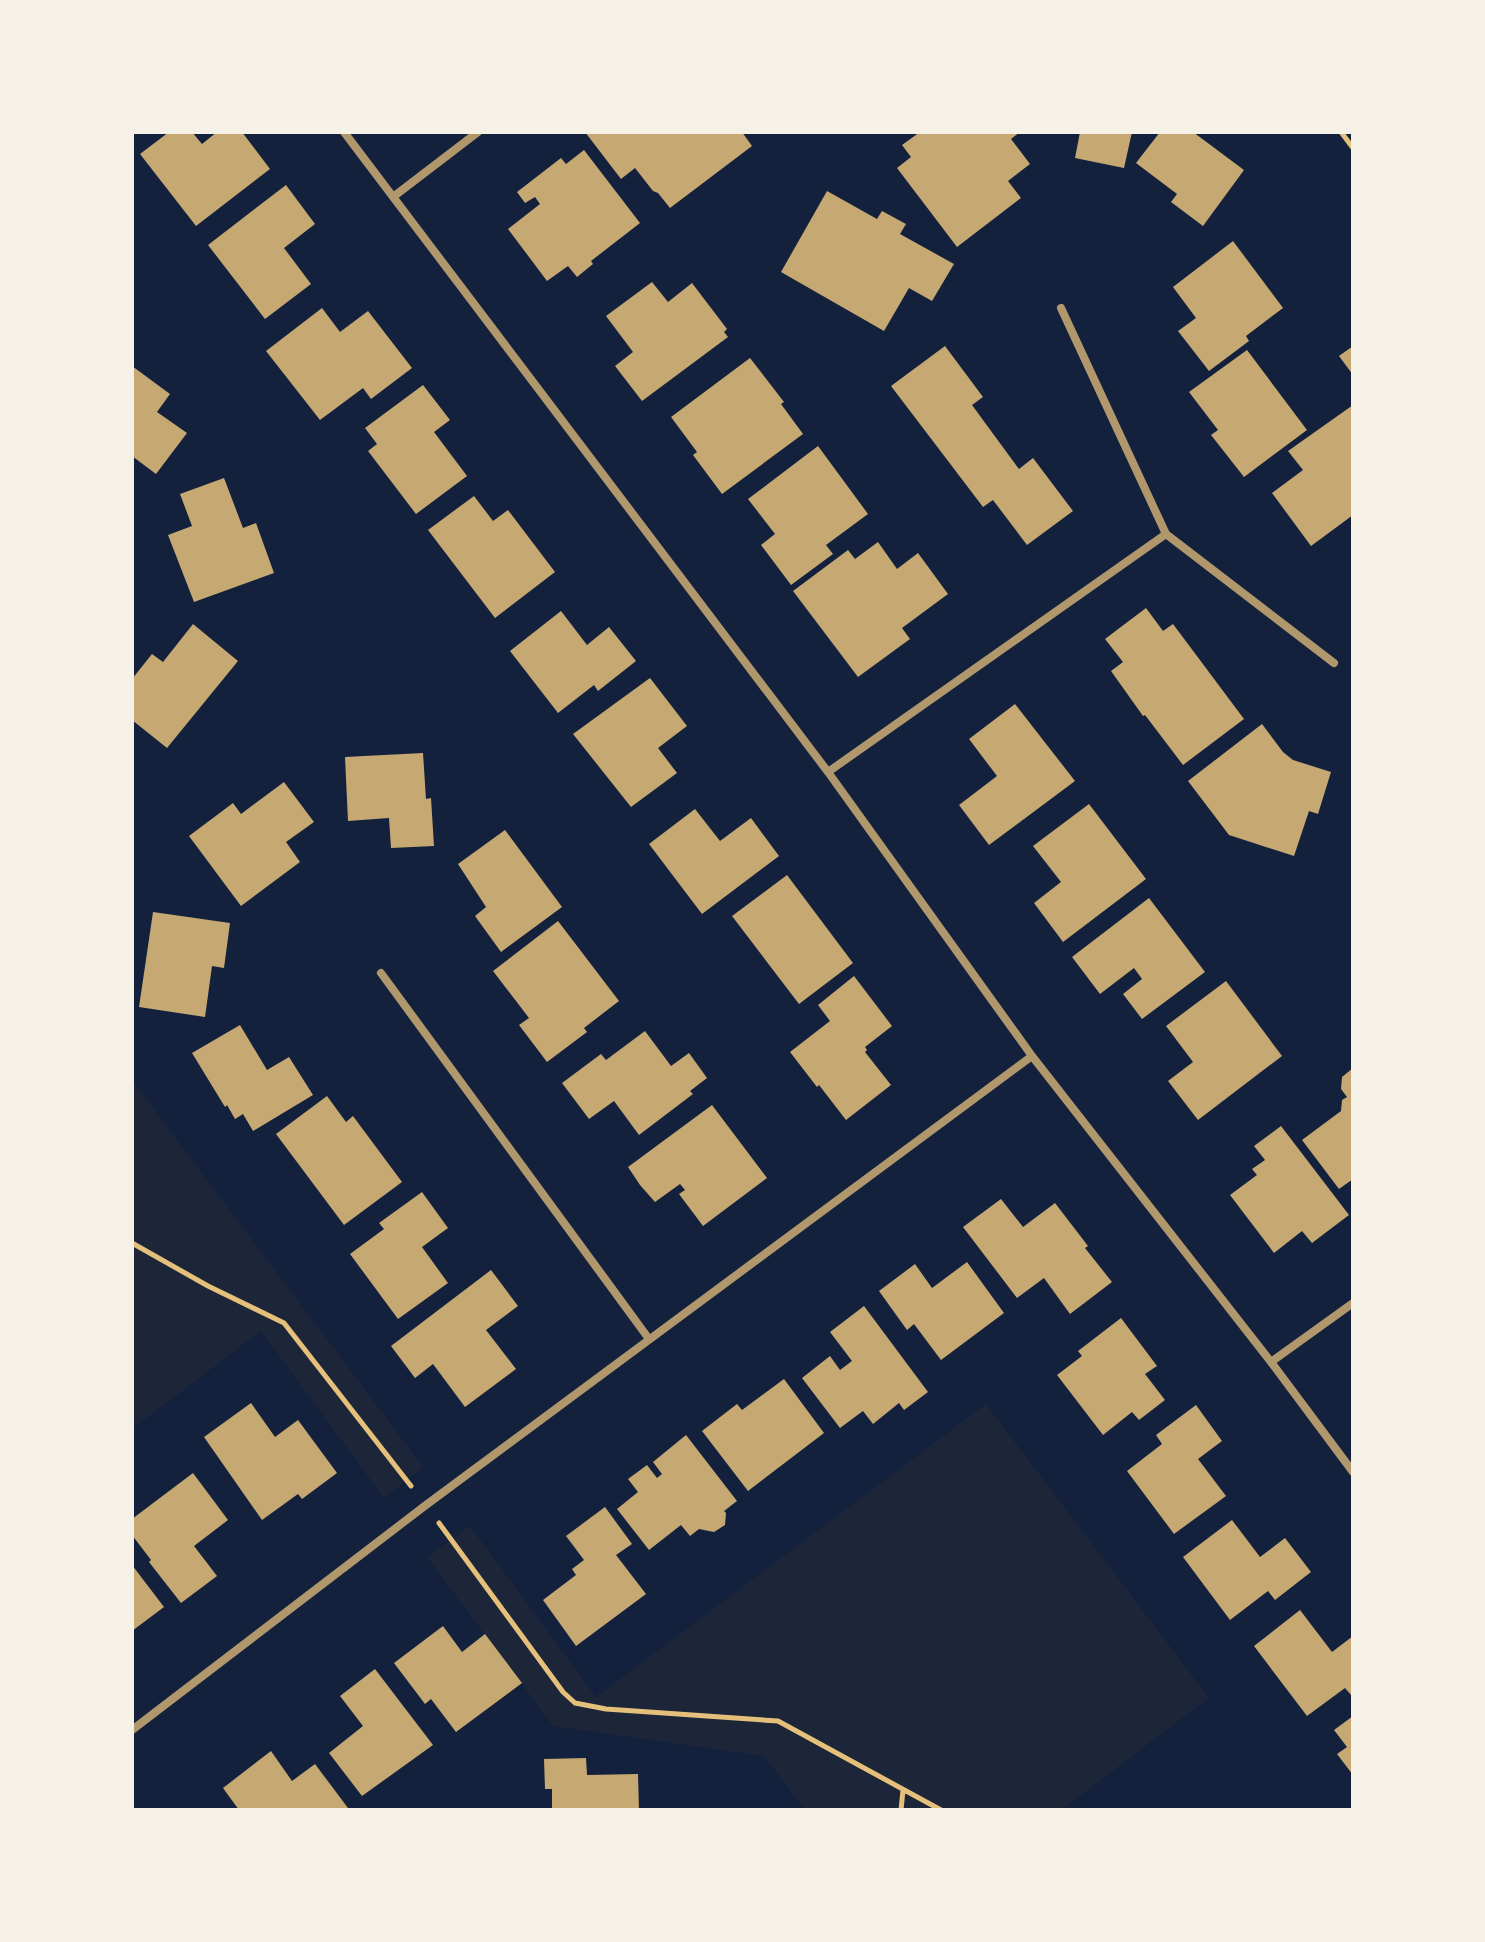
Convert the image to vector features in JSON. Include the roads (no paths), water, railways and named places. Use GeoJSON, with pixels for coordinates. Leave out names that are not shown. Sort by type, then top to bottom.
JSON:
{"type":"FeatureCollection","features":[{"type":"Feature","properties":{"kind":"street"},"geometry":{"type":"LineString","coordinates":[[344,132],[828,772],[1032,1056],[1353,1472]]}},
{"type":"Feature","properties":{"kind":"street"},"geometry":{"type":"LineString","coordinates":[[393,197],[478,132]]}},
{"type":"Feature","properties":{"kind":"street"},"geometry":{"type":"LineString","coordinates":[[1061,308],[1166,534],[1334,663]]}},
{"type":"Feature","properties":{"kind":"street"},"geometry":{"type":"LineString","coordinates":[[828,772],[1166,534]]}},
{"type":"Feature","properties":{"kind":"street"},"geometry":{"type":"LineString","coordinates":[[381,973],[649,1339]]}},
{"type":"Feature","properties":{"kind":"street"},"geometry":{"type":"LineString","coordinates":[[132,1730],[426,1505],[1032,1056]]}},
{"type":"Feature","properties":{"kind":"street"},"geometry":{"type":"LineString","coordinates":[[1271,1362],[1353,1303]]}}]}
